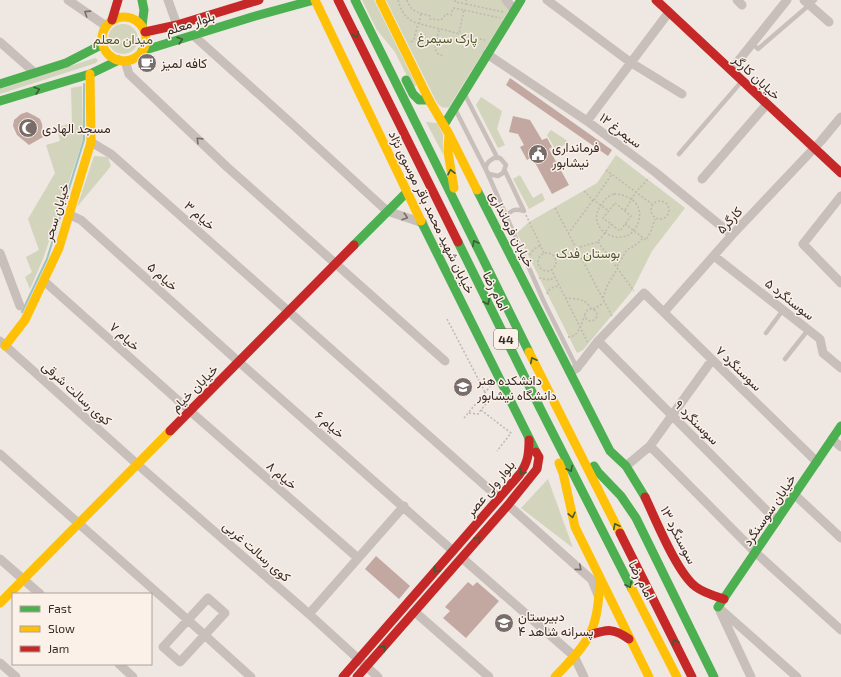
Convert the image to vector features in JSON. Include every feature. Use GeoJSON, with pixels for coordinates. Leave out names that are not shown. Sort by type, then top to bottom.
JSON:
{"type":"FeatureCollection","features":[{"type":"Feature","properties":{"kind":"main road"},"geometry":{"type":"LineString","coordinates":[[118,0],[109,23],[103,32],[102,44],[108,54],[122,61]]}},
{"type":"Feature","properties":{"kind":"main road"},"geometry":{"type":"LineString","coordinates":[[0,101],[90,74],[138,56],[145,45],[146,39],[142,0]]}},
{"type":"Feature","properties":{"kind":"main road","name":"بلوار معلم"},"geometry":{"type":"LineString","coordinates":[[144,29],[177,25],[247,2],[259,0]]}},
{"type":"Feature","properties":{"kind":"main road","name":"بلوار معلم"},"geometry":{"type":"LineString","coordinates":[[142,51],[252,17],[315,0]]}},
{"type":"Feature","properties":{"kind":"main road","name":"خیابان شهید محمد باقر موسوی نژاد"},"geometry":{"type":"LineString","coordinates":[[315,0],[407,192],[529,435]]}},
{"type":"Feature","properties":{"kind":"main road","name":"امام رضا"},"geometry":{"type":"LineString","coordinates":[[338,0],[541,410],[677,677]]}},
{"type":"Feature","properties":{"kind":"main road","name":"امام رضا"},"geometry":{"type":"LineString","coordinates":[[355,0],[458,210],[692,677]]}},
{"type":"Feature","properties":{"kind":"main road","name":"خیابان فرمانداری"},"geometry":{"type":"LineString","coordinates":[[380,0],[429,100],[444,124],[573,370],[610,451],[626,466]]}},
{"type":"Feature","properties":{"kind":"main road"},"geometry":{"type":"LineString","coordinates":[[444,124],[464,94],[510,11],[521,0]]}},
{"type":"Feature","properties":{"kind":"main road","name":"خیابان کارگر"},"geometry":{"type":"LineString","coordinates":[[656,0],[841,173]]}},
{"type":"Feature","properties":{"kind":"main road"},"geometry":{"type":"LineString","coordinates":[[109,23],[123,17],[128,17],[134,19],[144,29]]}},
{"type":"Feature","properties":{"kind":"main road"},"geometry":{"type":"LineString","coordinates":[[372,34],[392,53]]}},
{"type":"Feature","properties":{"kind":"main road"},"geometry":{"type":"LineString","coordinates":[[0,84],[67,63],[86,55],[102,44]]}},
{"type":"Feature","properties":{"kind":"main road","name":"خیابان سحر"},"geometry":{"type":"LineString","coordinates":[[2,344],[25,320],[59,248],[68,214],[91,142],[90,74]]}},
{"type":"Feature","properties":{"kind":"main road"},"geometry":{"type":"LineString","coordinates":[[403,74],[413,94],[419,100],[429,100]]}},
{"type":"Feature","properties":{"kind":"main road"},"geometry":{"type":"LineString","coordinates":[[449,134],[448,152],[458,210]]}},
{"type":"Feature","properties":{"kind":"main road","name":"خیابان خیام"},"geometry":{"type":"LineString","coordinates":[[0,603],[407,192]]}},
{"type":"Feature","properties":{"kind":"main road"},"geometry":{"type":"LineString","coordinates":[[554,402],[598,472],[621,496],[636,518],[714,677]]}},
{"type":"Feature","properties":{"kind":"main road"},"geometry":{"type":"LineString","coordinates":[[541,410],[563,473],[575,527],[648,677]]}},
{"type":"Feature","properties":{"kind":"main road","name":"خیابان سوسنگرد"},"geometry":{"type":"LineString","coordinates":[[718,607],[841,426]]}},
{"type":"Feature","properties":{"kind":"main road","name":"بلوار ولی عصر"},"geometry":{"type":"LineString","coordinates":[[343,677],[527,465],[529,454],[529,435]]}},
{"type":"Feature","properties":{"kind":"main road","name":"بلوار ولی عصر"},"geometry":{"type":"LineString","coordinates":[[357,677],[508,506],[537,469],[539,457],[529,435]]}},
{"type":"Feature","properties":{"kind":"main road","name":"سوسنگرد ۱۳"},"geometry":{"type":"LineString","coordinates":[[626,466],[644,495],[679,567],[691,583],[697,588],[724,599]]}},
{"type":"Feature","properties":{"kind":"main road"},"geometry":{"type":"LineString","coordinates":[[499,498],[508,506]]}},
{"type":"Feature","properties":{"kind":"main road"},"geometry":{"type":"LineString","coordinates":[[555,677],[590,635],[596,618],[600,578]]}},
{"type":"Feature","properties":{"kind":"main road"},"geometry":{"type":"LineString","coordinates":[[590,635],[607,629],[617,630],[630,639]]}},
{"type":"Feature","properties":{"kind":"street"},"geometry":{"type":"LineString","coordinates":[[68,0],[109,23]]}},
{"type":"Feature","properties":{"kind":"street"},"geometry":{"type":"LineString","coordinates":[[168,0],[177,25]]}},
{"type":"Feature","properties":{"kind":"street"},"geometry":{"type":"LineString","coordinates":[[506,0],[510,11]]}},
{"type":"Feature","properties":{"kind":"street"},"geometry":{"type":"LineString","coordinates":[[547,0],[630,62],[682,94]]}},
{"type":"Feature","properties":{"kind":"street"},"geometry":{"type":"LineString","coordinates":[[731,70],[787,0]]}},
{"type":"Feature","properties":{"kind":"street"},"geometry":{"type":"LineString","coordinates":[[804,0],[829,22]]}},
{"type":"Feature","properties":{"kind":"street"},"geometry":{"type":"LineString","coordinates":[[247,2],[252,17]]}},
{"type":"Feature","properties":{"kind":"street"},"geometry":{"type":"LineString","coordinates":[[587,121],[668,12]]}},
{"type":"Feature","properties":{"kind":"street"},"geometry":{"type":"LineString","coordinates":[[194,36],[387,212],[423,223]]}},
{"type":"Feature","properties":{"kind":"street"},"geometry":{"type":"LineString","coordinates":[[0,42],[35,73]]}},
{"type":"Feature","properties":{"kind":"street","name":"سیمرغ ۱۲"},"geometry":{"type":"LineString","coordinates":[[487,54],[587,121],[655,172],[732,235]]}},
{"type":"Feature","properties":{"kind":"street"},"geometry":{"type":"LineString","coordinates":[[122,61],[129,74],[227,167],[445,361]]}},
{"type":"Feature","properties":{"kind":"street"},"geometry":{"type":"LineString","coordinates":[[702,180],[767,104]]}},
{"type":"Feature","properties":{"kind":"street","name":"کارگر۵"},"geometry":{"type":"LineString","coordinates":[[664,312],[732,235],[814,148],[841,117]]}},
{"type":"Feature","properties":{"kind":"street","name":"خیام ۳"},"geometry":{"type":"LineString","coordinates":[[91,142],[111,154],[499,498]]}},
{"type":"Feature","properties":{"kind":"street"},"geometry":{"type":"LineString","coordinates":[[841,196],[803,244],[841,283]]}},
{"type":"Feature","properties":{"kind":"street","name":"خیام ۵"},"geometry":{"type":"LineString","coordinates":[[68,214],[81,220],[239,362]]}},
{"type":"Feature","properties":{"kind":"street"},"geometry":{"type":"LineString","coordinates":[[0,254],[20,306]]}},
{"type":"Feature","properties":{"kind":"street","name":"سوسنگرد ۵"},"geometry":{"type":"LineString","coordinates":[[714,256],[820,339],[823,353],[841,368]]}},
{"type":"Feature","properties":{"kind":"street","name":"خیام ۷"},"geometry":{"type":"LineString","coordinates":[[44,281],[190,411]]}},
{"type":"Feature","properties":{"kind":"street"},"geometry":{"type":"LineString","coordinates":[[573,370],[641,295]]}},
{"type":"Feature","properties":{"kind":"street","name":"سوسنگرد ۷"},"geometry":{"type":"LineString","coordinates":[[641,295],[664,312],[817,462]]}},
{"type":"Feature","properties":{"kind":"street","name":"سوسنگرد ۹"},"geometry":{"type":"LineString","coordinates":[[598,341],[777,521]]}},
{"type":"Feature","properties":{"kind":"street","name":"کوی رسالت شرقی"},"geometry":{"type":"LineString","coordinates":[[2,344],[137,464]]}},
{"type":"Feature","properties":{"kind":"street"},"geometry":{"type":"LineString","coordinates":[[626,466],[650,446],[712,360]]}},
{"type":"Feature","properties":{"kind":"street","name":"خیام ۶"},"geometry":{"type":"LineString","coordinates":[[239,362],[404,506],[453,551]]}},
{"type":"Feature","properties":{"kind":"street","name":"خیام ۸"},"geometry":{"type":"LineString","coordinates":[[190,411],[358,558]]}},
{"type":"Feature","properties":{"kind":"street"},"geometry":{"type":"LineString","coordinates":[[832,440],[841,447]]}},
{"type":"Feature","properties":{"kind":"street"},"geometry":{"type":"LineString","coordinates":[[650,446],[756,553],[841,630]]}},
{"type":"Feature","properties":{"kind":"street"},"geometry":{"type":"LineString","coordinates":[[3,457],[251,677]]}},
{"type":"Feature","properties":{"kind":"street","name":"کوی رسالت غربی"},"geometry":{"type":"LineString","coordinates":[[137,464],[309,614],[378,677]]}},
{"type":"Feature","properties":{"kind":"street"},"geometry":{"type":"LineString","coordinates":[[795,495],[841,538]]}},
{"type":"Feature","properties":{"kind":"street"},"geometry":{"type":"LineString","coordinates":[[309,614],[404,506]]}},
{"type":"Feature","properties":{"kind":"street"},"geometry":{"type":"LineString","coordinates":[[508,506],[592,580],[599,598]]}},
{"type":"Feature","properties":{"kind":"street"},"geometry":{"type":"LineString","coordinates":[[462,558],[574,656],[584,677]]}},
{"type":"Feature","properties":{"kind":"street"},"geometry":{"type":"LineString","coordinates":[[0,559],[39,593]]}},
{"type":"Feature","properties":{"kind":"street"},"geometry":{"type":"LineString","coordinates":[[208,598],[225,613],[205,635],[180,662],[164,647],[208,598]]}},
{"type":"Feature","properties":{"kind":"street"},"geometry":{"type":"LineString","coordinates":[[718,607],[797,677]]}},
{"type":"Feature","properties":{"kind":"street"},"geometry":{"type":"LineString","coordinates":[[718,607],[751,677]]}},
{"type":"Feature","properties":{"kind":"street"},"geometry":{"type":"LineString","coordinates":[[415,612],[489,677]]}},
{"type":"Feature","properties":{"kind":"street"},"geometry":{"type":"LineString","coordinates":[[0,663],[16,677]]}},
{"type":"Feature","properties":{"kind":"street"},"geometry":{"type":"LineString","coordinates":[[120,665],[134,677]]}},
{"type":"Feature","properties":{"kind":"lane"},"geometry":{"type":"LineString","coordinates":[[752,43],[758,49],[815,0]]}},
{"type":"Feature","properties":{"kind":"lane"},"geometry":{"type":"LineString","coordinates":[[679,154],[742,81]]}},
{"type":"Feature","properties":{"kind":"lane"},"geometry":{"type":"LineString","coordinates":[[464,94],[498,157],[505,162],[505,171],[524,211]]}},
{"type":"Feature","properties":{"kind":"lane"},"geometry":{"type":"LineString","coordinates":[[454,109],[486,172],[534,277],[561,337],[573,370]]}},
{"type":"Feature","properties":{"kind":"lane"},"geometry":{"type":"LineString","coordinates":[[486,172],[486,166],[489,160],[498,157]]}},
{"type":"Feature","properties":{"kind":"lane"},"geometry":{"type":"LineString","coordinates":[[486,172],[498,176],[505,171]]}},
{"type":"Feature","properties":{"kind":"lane"},"geometry":{"type":"LineString","coordinates":[[506,217],[511,211],[516,209],[524,211]]}},
{"type":"Feature","properties":{"kind":"lane"},"geometry":{"type":"LineString","coordinates":[[766,333],[782,310]]}},
{"type":"Feature","properties":{"kind":"lane"},"geometry":{"type":"LineString","coordinates":[[785,359],[808,330]]}},
{"type":"Feature","properties":{"kind":"path"},"geometry":{"type":"LineString","coordinates":[[398,0],[402,12],[408,18],[419,23],[490,41]]}},
{"type":"Feature","properties":{"kind":"path"},"geometry":{"type":"LineString","coordinates":[[407,0],[409,6],[416,13],[430,16],[430,19],[441,20],[446,14],[451,15],[453,8],[503,18]]}},
{"type":"Feature","properties":{"kind":"path"},"geometry":{"type":"LineString","coordinates":[[455,0],[455,2],[510,11]]}},
{"type":"Feature","properties":{"kind":"path"},"geometry":{"type":"LineString","coordinates":[[459,34],[464,10]]}},
{"type":"Feature","properties":{"kind":"path"},"geometry":{"type":"LineString","coordinates":[[409,44],[414,40],[421,14]]}},
{"type":"Feature","properties":{"kind":"path"},"geometry":{"type":"LineString","coordinates":[[439,29],[436,49],[438,54],[443,56]]}},
{"type":"Feature","properties":{"kind":"path"},"geometry":{"type":"LineString","coordinates":[[606,170],[652,204]]}},
{"type":"Feature","properties":{"kind":"path"},"geometry":{"type":"LineString","coordinates":[[624,210],[636,192],[655,172]]}},
{"type":"Feature","properties":{"kind":"path"},"geometry":{"type":"LineString","coordinates":[[568,234],[612,174]]}},
{"type":"Feature","properties":{"kind":"path"},"geometry":{"type":"LineString","coordinates":[[584,191],[609,211]]}},
{"type":"Feature","properties":{"kind":"path"},"geometry":{"type":"LineString","coordinates":[[614,194],[625,195],[636,203],[640,214],[638,225],[628,236],[623,238],[617,238],[605,232],[600,228],[596,221],[596,213],[600,205],[609,196],[614,194]]}},
{"type":"Feature","properties":{"kind":"path"},"geometry":{"type":"LineString","coordinates":[[657,201],[668,205],[668,214],[664,218],[655,219],[650,212],[652,204],[657,201]]}},
{"type":"Feature","properties":{"kind":"path"},"geometry":{"type":"LineString","coordinates":[[615,203],[624,210],[631,216],[620,231],[603,218],[615,203]]}},
{"type":"Feature","properties":{"kind":"path"},"geometry":{"type":"LineString","coordinates":[[555,208],[616,322]]}},
{"type":"Feature","properties":{"kind":"path"},"geometry":{"type":"LineString","coordinates":[[524,211],[544,253]]}},
{"type":"Feature","properties":{"kind":"path"},"geometry":{"type":"LineString","coordinates":[[625,224],[646,240],[655,219]]}},
{"type":"Feature","properties":{"kind":"path"},"geometry":{"type":"LineString","coordinates":[[576,248],[598,242],[611,224]]}},
{"type":"Feature","properties":{"kind":"path"},"geometry":{"type":"LineString","coordinates":[[603,298],[608,284],[626,250],[637,244],[643,237]]}},
{"type":"Feature","properties":{"kind":"path"},"geometry":{"type":"LineString","coordinates":[[598,242],[641,295]]}},
{"type":"Feature","properties":{"kind":"path"},"geometry":{"type":"LineString","coordinates":[[528,265],[531,253],[540,246]]}},
{"type":"Feature","properties":{"kind":"path"},"geometry":{"type":"LineString","coordinates":[[544,253],[550,253],[556,260],[555,265],[551,270],[542,269],[539,265],[540,257],[544,253]]}},
{"type":"Feature","properties":{"kind":"path"},"geometry":{"type":"LineString","coordinates":[[551,270],[592,350]]}},
{"type":"Feature","properties":{"kind":"path"},"geometry":{"type":"LineString","coordinates":[[534,277],[550,280],[555,277]]}},
{"type":"Feature","properties":{"kind":"path"},"geometry":{"type":"LineString","coordinates":[[544,302],[549,289],[559,286]]}},
{"type":"Feature","properties":{"kind":"path"},"geometry":{"type":"LineString","coordinates":[[565,298],[580,299],[586,302],[597,314],[596,319],[592,321],[588,320],[585,315]]}},
{"type":"Feature","properties":{"kind":"path"},"geometry":{"type":"LineString","coordinates":[[561,337],[575,336],[586,312],[605,303]]}},
{"type":"Feature","properties":{"kind":"path"},"geometry":{"type":"LineString","coordinates":[[448,319],[485,392]]}},
{"type":"Feature","properties":{"kind":"path"},"geometry":{"type":"LineString","coordinates":[[464,418],[494,381]]}},
{"type":"Feature","properties":{"kind":"path"},"geometry":{"type":"LineString","coordinates":[[469,413],[478,414],[482,410],[488,401],[482,396]]}},
{"type":"Feature","properties":{"kind":"path"},"geometry":{"type":"LineString","coordinates":[[482,410],[511,433],[497,451]]}},
{"type":"Feature","properties":{"kind":"green space"},"geometry":{"type":"Polygon","coordinates":[[[362,0],[374,0],[416,85],[413,88],[395,52],[377,30],[362,0]]]}},
{"type":"Feature","properties":{"kind":"green space","name":"پارک سیمرغ"},"geometry":{"type":"Polygon","coordinates":[[[386,0],[502,0],[510,9],[449,107],[445,108],[440,106],[436,101],[386,0]]]}},
{"type":"Feature","properties":{"kind":"green space","name":"میدان معلم"},"geometry":{"type":"Polygon","coordinates":[[[123,24],[134,28],[138,39],[134,50],[123,54],[112,50],[108,39],[112,28],[123,24]]]}},
{"type":"Feature","properties":{"kind":"green space"},"geometry":{"type":"Polygon","coordinates":[[[95,58],[98,60],[96,63],[0,94],[0,89],[95,58]]]}},
{"type":"Feature","properties":{"kind":"green space"},"geometry":{"type":"Polygon","coordinates":[[[82,86],[83,140],[43,259],[30,289],[25,277],[32,272],[26,257],[39,250],[28,219],[55,173],[46,145],[60,141],[57,128],[72,122],[71,88],[82,86]]]}},
{"type":"Feature","properties":{"kind":"green space"},"geometry":{"type":"Polygon","coordinates":[[[481,97],[502,111],[497,129],[505,145],[498,148],[476,105],[481,97]]]}},
{"type":"Feature","properties":{"kind":"green space"},"geometry":{"type":"Polygon","coordinates":[[[426,122],[437,123],[443,134],[443,154],[426,122]]]}},
{"type":"Feature","properties":{"kind":"green space"},"geometry":{"type":"Polygon","coordinates":[[[551,130],[569,142],[552,152],[550,149],[554,147],[547,135],[551,130]]]}},
{"type":"Feature","properties":{"kind":"green space","name":"بوستان فدک"},"geometry":{"type":"Polygon","coordinates":[[[616,155],[685,208],[652,251],[632,291],[583,350],[577,353],[517,233],[529,222],[597,183],[616,155]]]}},
{"type":"Feature","properties":{"kind":"green space"},"geometry":{"type":"Polygon","coordinates":[[[94,156],[108,157],[111,166],[77,207],[94,156]]]}},
{"type":"Feature","properties":{"kind":"green space"},"geometry":{"type":"Polygon","coordinates":[[[520,175],[533,198],[542,193],[545,200],[529,209],[513,179],[520,175]]]}},
{"type":"Feature","properties":{"kind":"green space"},"geometry":{"type":"Polygon","coordinates":[[[548,479],[573,548],[521,508],[548,479]]]}},
{"type":"Feature","properties":{"kind":"building"},"geometry":{"type":"Polygon","coordinates":[[[510,78],[612,150],[608,156],[506,85],[510,78]]]}},
{"type":"Feature","properties":{"kind":"building","name":"مسجد الهادی"},"geometry":{"type":"Polygon","coordinates":[[[27,112],[40,119],[43,137],[29,145],[17,135],[13,126],[14,120],[21,114],[27,112]]]}},
{"type":"Feature","properties":{"kind":"building","name":"فرمانداری نیشابور"},"geometry":{"type":"Polygon","coordinates":[[[513,116],[530,120],[542,140],[547,138],[552,147],[549,149],[569,185],[552,194],[532,157],[527,160],[520,147],[524,145],[518,134],[509,132],[513,116]]]}},
{"type":"Feature","properties":{"kind":"building"},"geometry":{"type":"Polygon","coordinates":[[[376,556],[410,586],[399,599],[365,569],[376,556]]]}},
{"type":"Feature","properties":{"kind":"building"},"geometry":{"type":"Polygon","coordinates":[[[468,582],[473,586],[477,582],[499,601],[466,638],[443,618],[450,611],[445,607],[468,582]]]}},
{"type":"Feature","properties":{"kind":"waterway"},"geometry":{"type":"LineString","coordinates":[[22,312],[47,259],[84,140],[84,84]]}},
{"type":"Feature","properties":{"kind":"traffic: fast"},"geometry":{"type":"LineString","coordinates":[[142,0],[144,10],[142,26]]}},
{"type":"Feature","properties":{"kind":"traffic: fast"},"geometry":{"type":"LineString","coordinates":[[142,51],[252,17],[314,0]]}},
{"type":"Feature","properties":{"kind":"traffic: fast"},"geometry":{"type":"LineString","coordinates":[[355,0],[529,352]]}},
{"type":"Feature","properties":{"kind":"traffic: fast"},"geometry":{"type":"LineString","coordinates":[[444,125],[521,0]]}},
{"type":"Feature","properties":{"kind":"traffic: fast"},"geometry":{"type":"LineString","coordinates":[[0,84],[66,63],[103,44]]}},
{"type":"Feature","properties":{"kind":"traffic: fast"},"geometry":{"type":"LineString","coordinates":[[0,101],[90,74],[119,60]]}},
{"type":"Feature","properties":{"kind":"traffic: fast"},"geometry":{"type":"LineString","coordinates":[[406,80],[413,94],[419,100],[429,100]]}},
{"type":"Feature","properties":{"kind":"traffic: fast"},"geometry":{"type":"LineString","coordinates":[[477,190],[610,451],[626,466],[645,497]]}},
{"type":"Feature","properties":{"kind":"traffic: fast"},"geometry":{"type":"LineString","coordinates":[[354,245],[407,192]]}},
{"type":"Feature","properties":{"kind":"traffic: fast"},"geometry":{"type":"LineString","coordinates":[[421,221],[536,452]]}},
{"type":"Feature","properties":{"kind":"traffic: fast"},"geometry":{"type":"LineString","coordinates":[[458,242],[632,589]]}},
{"type":"Feature","properties":{"kind":"traffic: fast"},"geometry":{"type":"LineString","coordinates":[[718,607],[841,426]]}},
{"type":"Feature","properties":{"kind":"traffic: fast"},"geometry":{"type":"LineString","coordinates":[[594,466],[621,496],[636,518],[714,677]]}},
{"type":"Feature","properties":{"kind":"traffic: slow"},"geometry":{"type":"LineString","coordinates":[[315,0],[421,221]]}},
{"type":"Feature","properties":{"kind":"traffic: slow"},"geometry":{"type":"LineString","coordinates":[[380,0],[429,100],[449,134],[477,190]]}},
{"type":"Feature","properties":{"kind":"traffic: slow"},"geometry":{"type":"LineString","coordinates":[[120,17],[128,17],[140,23],[146,35],[146,39],[146,43],[140,55],[128,61],[120,61],[108,55],[102,43],[102,35],[108,23],[120,17]]}},
{"type":"Feature","properties":{"kind":"traffic: slow"},"geometry":{"type":"LineString","coordinates":[[5,346],[25,320],[59,248],[91,142],[90,74]]}},
{"type":"Feature","properties":{"kind":"traffic: slow"},"geometry":{"type":"LineString","coordinates":[[449,134],[448,152],[454,188]]}},
{"type":"Feature","properties":{"kind":"traffic: slow"},"geometry":{"type":"LineString","coordinates":[[529,352],[620,533]]}},
{"type":"Feature","properties":{"kind":"traffic: slow"},"geometry":{"type":"LineString","coordinates":[[0,603],[170,431]]}},
{"type":"Feature","properties":{"kind":"traffic: slow"},"geometry":{"type":"LineString","coordinates":[[559,463],[563,473],[575,527],[649,677]]}},
{"type":"Feature","properties":{"kind":"traffic: slow"},"geometry":{"type":"LineString","coordinates":[[555,677],[579,651],[590,634],[599,600],[600,579]]}},
{"type":"Feature","properties":{"kind":"traffic: slow"},"geometry":{"type":"LineString","coordinates":[[632,589],[677,677]]}},
{"type":"Feature","properties":{"kind":"traffic: jam"},"geometry":{"type":"LineString","coordinates":[[112,20],[118,0]]}},
{"type":"Feature","properties":{"kind":"traffic: jam"},"geometry":{"type":"LineString","coordinates":[[145,32],[177,25],[259,0]]}},
{"type":"Feature","properties":{"kind":"traffic: jam"},"geometry":{"type":"LineString","coordinates":[[338,0],[458,242]]}},
{"type":"Feature","properties":{"kind":"traffic: jam"},"geometry":{"type":"LineString","coordinates":[[656,0],[841,173]]}},
{"type":"Feature","properties":{"kind":"traffic: jam"},"geometry":{"type":"LineString","coordinates":[[170,431],[354,245]]}},
{"type":"Feature","properties":{"kind":"traffic: jam"},"geometry":{"type":"LineString","coordinates":[[343,677],[519,475],[527,458],[529,440]]}},
{"type":"Feature","properties":{"kind":"traffic: jam"},"geometry":{"type":"LineString","coordinates":[[357,677],[508,505],[537,469],[539,457],[536,452]]}},
{"type":"Feature","properties":{"kind":"traffic: jam"},"geometry":{"type":"LineString","coordinates":[[645,497],[674,558],[689,580],[702,591],[724,599]]}},
{"type":"Feature","properties":{"kind":"traffic: jam"},"geometry":{"type":"LineString","coordinates":[[620,533],[692,677]]}},
{"type":"Feature","properties":{"kind":"traffic: jam"},"geometry":{"type":"LineString","coordinates":[[590,635],[606,631],[614,631],[629,639]]}},
{"type":"Feature","properties":{"kind":"place","name":"کافه لمیز"},"geometry":{"type":"Point","coordinates":[147,63]}},
{"type":"Feature","properties":{"kind":"place","name":"مسجد الهادی"},"geometry":{"type":"Point","coordinates":[28,128]}},
{"type":"Feature","properties":{"kind":"place","name":"فرمانداری نیشابور"},"geometry":{"type":"Point","coordinates":[538,154]}},
{"type":"Feature","properties":{"kind":"place","name":"دانشکده هنر دانشگاه نیشابور"},"geometry":{"type":"Point","coordinates":[463,387]}},
{"type":"Feature","properties":{"kind":"place","name":"دبیرستان پسرانه شاهد ۴"},"geometry":{"type":"Point","coordinates":[504,623]}}]}
